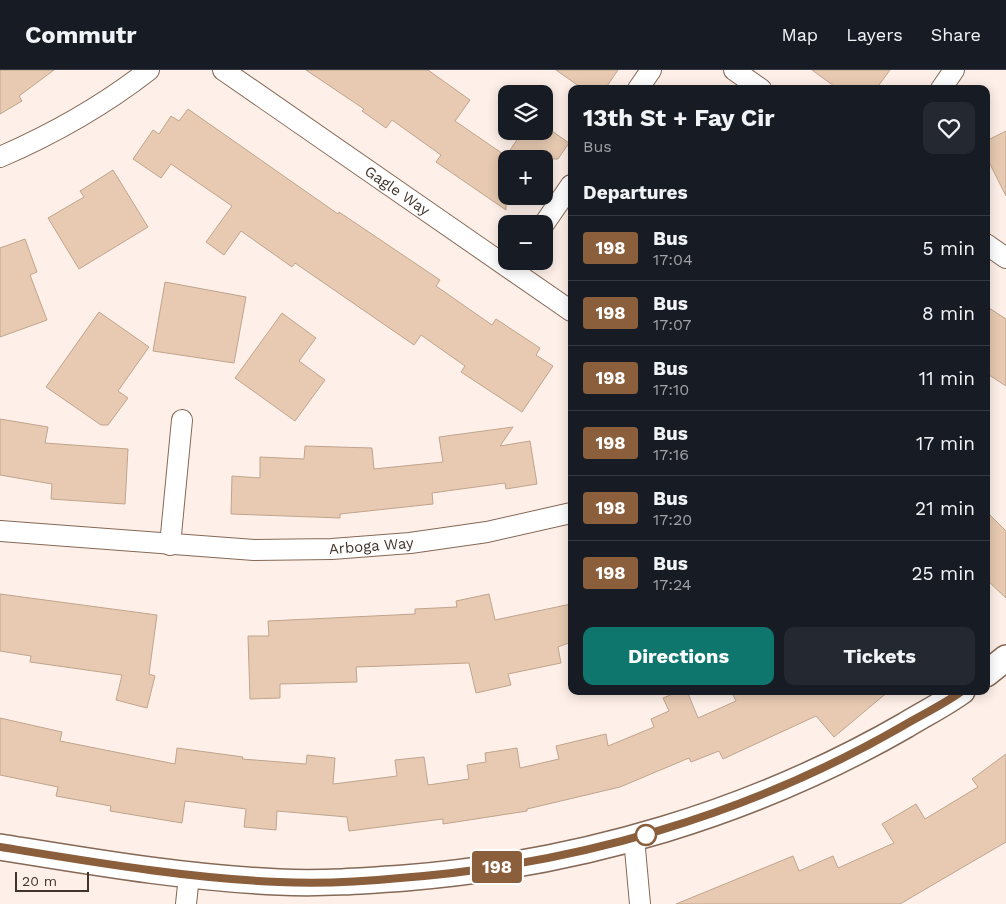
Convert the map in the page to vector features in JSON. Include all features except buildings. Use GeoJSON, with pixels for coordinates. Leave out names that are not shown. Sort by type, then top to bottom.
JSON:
{"type":"FeatureCollection","features":[{"type":"Feature","properties":{"kind":"street"},"geometry":{"type":"LineString","coordinates":[[0,156],[56,130],[118,94],[149,70]]}},
{"type":"Feature","properties":{"kind":"street","name":"Gagle Way"},"geometry":{"type":"LineString","coordinates":[[223,70],[498,255]]}},
{"type":"Feature","properties":{"kind":"street"},"geometry":{"type":"LineString","coordinates":[[641,85],[651,70]]}},
{"type":"Feature","properties":{"kind":"street"},"geometry":{"type":"LineString","coordinates":[[734,70],[755,85]]}},
{"type":"Feature","properties":{"kind":"street"},"geometry":{"type":"LineString","coordinates":[[944,85],[954,70]]}},
{"type":"Feature","properties":{"kind":"street"},"geometry":{"type":"LineString","coordinates":[[550,215],[568,189]]}},
{"type":"Feature","properties":{"kind":"street"},"geometry":{"type":"LineString","coordinates":[[990,247],[1006,258]]}},
{"type":"Feature","properties":{"kind":"street","name":"Gagle Way"},"geometry":{"type":"LineString","coordinates":[[520,270],[568,310]]}},
{"type":"Feature","properties":{"kind":"street"},"geometry":{"type":"LineString","coordinates":[[170,544],[182,420]]}},
{"type":"Feature","properties":{"kind":"street","name":"Arboga Way"},"geometry":{"type":"LineString","coordinates":[[0,531],[254,550],[332,549],[410,543],[487,532],[568,514]]}},
{"type":"Feature","properties":{"kind":"street"},"geometry":{"type":"LineString","coordinates":[[990,671],[1006,658]]}},
{"type":"Feature","properties":{"kind":"street"},"geometry":{"type":"LineString","coordinates":[[0,847],[189,876],[282,882],[365,881],[449,874],[532,862],[634,838],[714,813],[792,782],[868,746],[955,695]]}},
{"type":"Feature","properties":{"kind":"street"},"geometry":{"type":"LineString","coordinates":[[634,838],[640,904]]}},
{"type":"Feature","properties":{"kind":"street"},"geometry":{"type":"LineString","coordinates":[[186,904],[189,876]]}},
{"type":"Feature","properties":{"kind":"bus line","name":"198"},"geometry":{"type":"LineString","coordinates":[[0,847],[156,872],[282,882],[365,881],[449,874],[532,862],[594,849],[634,838],[730,807],[792,782],[868,746],[956,695]]}}]}
